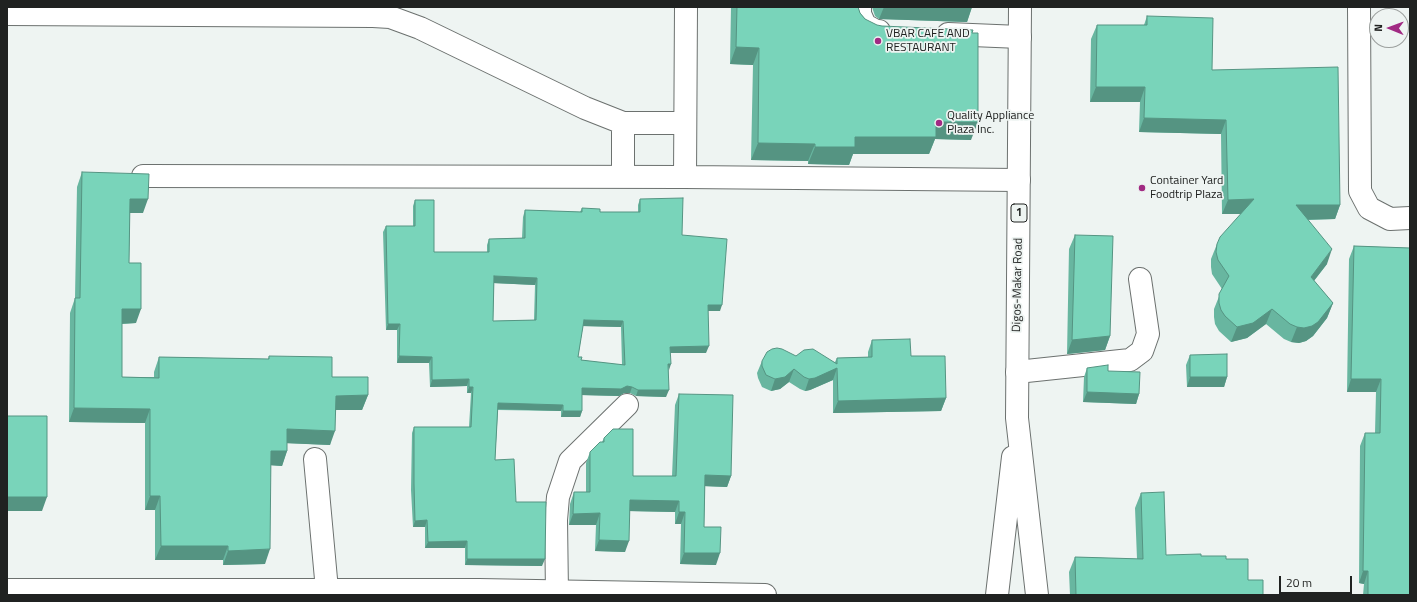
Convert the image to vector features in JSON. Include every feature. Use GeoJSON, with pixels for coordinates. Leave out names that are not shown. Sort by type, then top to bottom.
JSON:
{"type":"FeatureCollection","features":[{"type":"Feature","properties":{"kind":"street"},"geometry":{"type":"LineString","coordinates":[[685,177],[686,7]]}},
{"type":"Feature","properties":{"kind":"street"},"geometry":{"type":"LineString","coordinates":[[860,7],[860,14],[865,25],[876,31],[899,32]]}},
{"type":"Feature","properties":{"kind":"street","name":"Digos-Makar Road"},"geometry":{"type":"LineString","coordinates":[[1020,7],[1017,418],[1037,595]]}},
{"type":"Feature","properties":{"kind":"street"},"geometry":{"type":"LineString","coordinates":[[1359,7],[1360,191],[1369,208],[1390,219],[1410,218]]}},
{"type":"Feature","properties":{"kind":"street"},"geometry":{"type":"LineString","coordinates":[[7,14],[373,11],[420,28],[586,108],[623,123],[685,123]]}},
{"type":"Feature","properties":{"kind":"street"},"geometry":{"type":"LineString","coordinates":[[930,33],[1020,37]]}},
{"type":"Feature","properties":{"kind":"street"},"geometry":{"type":"LineString","coordinates":[[623,123],[623,177]]}},
{"type":"Feature","properties":{"kind":"street"},"geometry":{"type":"LineString","coordinates":[[143,176],[685,177],[1019,180]]}},
{"type":"Feature","properties":{"kind":"street"},"geometry":{"type":"LineString","coordinates":[[1017,372],[1130,360],[1142,351],[1148,334],[1140,279]]}},
{"type":"Feature","properties":{"kind":"street"},"geometry":{"type":"LineString","coordinates":[[557,592],[556,520],[558,496],[570,461],[627,405]]}},
{"type":"Feature","properties":{"kind":"street","name":"Digos-Makar Road"},"geometry":{"type":"LineString","coordinates":[[997,595],[1017,418]]}},
{"type":"Feature","properties":{"kind":"street"},"geometry":{"type":"LineString","coordinates":[[315,460],[326,590]]}},
{"type":"Feature","properties":{"kind":"street"},"geometry":{"type":"LineString","coordinates":[[7,590],[326,590],[479,593],[557,592],[765,595]]}},
{"type":"Feature","properties":{"kind":"building"},"geometry":{"type":"Polygon","coordinates":[[[737,7],[858,7],[860,13],[865,19],[882,26],[973,30],[972,33],[978,33],[978,122],[936,122],[936,137],[855,137],[855,147],[815,147],[815,144],[758,143],[759,48],[736,47],[737,7]]]}},
{"type":"Feature","properties":{"kind":"building"},"geometry":{"type":"Polygon","coordinates":[[[1147,16],[1213,18],[1212,70],[1338,67],[1340,205],[1296,205],[1332,249],[1311,277],[1333,303],[1318,322],[1312,326],[1304,328],[1297,327],[1290,324],[1272,309],[1253,323],[1237,327],[1221,310],[1219,294],[1229,276],[1218,260],[1216,252],[1217,244],[1220,237],[1254,199],[1228,200],[1226,120],[1144,118],[1145,87],[1096,87],[1097,25],[1147,25],[1147,16]]]}},
{"type":"Feature","properties":{"kind":"building"},"geometry":{"type":"Polygon","coordinates":[[[82,172],[149,174],[148,199],[130,199],[129,263],[141,263],[141,309],[122,309],[122,377],[159,378],[159,357],[269,359],[269,356],[332,357],[332,377],[368,377],[368,395],[336,396],[335,431],[287,429],[287,451],[271,451],[270,549],[228,551],[228,546],[161,546],[160,496],[150,496],[150,409],[74,408],[75,298],[80,298],[82,172]]]}},
{"type":"Feature","properties":{"kind":"building"},"geometry":{"type":"Polygon","coordinates":[[[683,198],[682,235],[727,239],[722,305],[708,305],[709,346],[670,347],[671,364],[668,364],[669,390],[638,390],[627,386],[621,389],[582,388],[582,411],[563,411],[563,405],[498,403],[495,460],[514,459],[516,502],[546,502],[545,559],[467,559],[467,541],[428,542],[427,520],[415,521],[414,427],[471,427],[473,387],[469,387],[469,379],[432,380],[432,357],[399,356],[400,324],[388,324],[386,226],[415,226],[415,200],[434,200],[434,252],[489,252],[489,239],[525,238],[525,210],[582,212],[582,208],[600,209],[600,212],[640,212],[640,199],[683,198]],[[494,276],[493,321],[536,320],[537,278],[494,276]],[[584,320],[578,357],[582,357],[581,360],[625,365],[623,321],[584,320]]]}},
{"type":"Feature","properties":{"kind":"building"},"geometry":{"type":"Polygon","coordinates":[[[1075,235],[1113,236],[1110,336],[1072,340],[1075,235]]]}},
{"type":"Feature","properties":{"kind":"building"},"geometry":{"type":"Polygon","coordinates":[[[1354,246],[1410,248],[1410,595],[1368,595],[1368,571],[1363,571],[1365,433],[1380,433],[1381,379],[1351,379],[1354,246]]]}},
{"type":"Feature","properties":{"kind":"building"},"geometry":{"type":"Polygon","coordinates":[[[910,339],[911,356],[945,356],[946,398],[838,401],[837,368],[815,378],[809,379],[794,369],[785,377],[775,379],[766,375],[762,366],[762,361],[767,352],[777,348],[796,356],[804,350],[813,349],[837,364],[837,358],[872,357],[872,340],[910,339]]]}},
{"type":"Feature","properties":{"kind":"building"},"geometry":{"type":"Polygon","coordinates":[[[1227,354],[1227,377],[1190,377],[1190,355],[1227,354]]]}},
{"type":"Feature","properties":{"kind":"building"},"geometry":{"type":"Polygon","coordinates":[[[1108,365],[1108,371],[1140,372],[1139,394],[1087,392],[1087,368],[1108,365]]]}},
{"type":"Feature","properties":{"kind":"building"},"geometry":{"type":"Polygon","coordinates":[[[679,394],[733,395],[731,476],[705,475],[704,527],[721,527],[720,553],[684,553],[685,512],[679,512],[679,501],[630,500],[629,541],[599,540],[600,513],[573,514],[574,492],[590,492],[590,452],[600,442],[604,442],[604,438],[613,429],[633,429],[633,476],[676,476],[679,394]]]}},
{"type":"Feature","properties":{"kind":"building"},"geometry":{"type":"Polygon","coordinates":[[[7,416],[47,416],[47,497],[7,497],[7,416]]]}},
{"type":"Feature","properties":{"kind":"building"},"geometry":{"type":"Polygon","coordinates":[[[1164,492],[1166,555],[1201,554],[1201,556],[1226,556],[1226,559],[1248,559],[1248,580],[1263,580],[1263,595],[1076,595],[1075,557],[1143,559],[1141,493],[1164,492]]]}},
{"type":"Feature","properties":{"kind":"place","name":"VBAR CAFE AND RESTAURANT"},"geometry":{"type":"Point","coordinates":[878,41]}},
{"type":"Feature","properties":{"kind":"place","name":"Quality Appliance Plaza Inc."},"geometry":{"type":"Point","coordinates":[939,123]}},
{"type":"Feature","properties":{"kind":"place","name":"Container Yard Foodtrip Plaza"},"geometry":{"type":"Point","coordinates":[1142,188]}}]}
